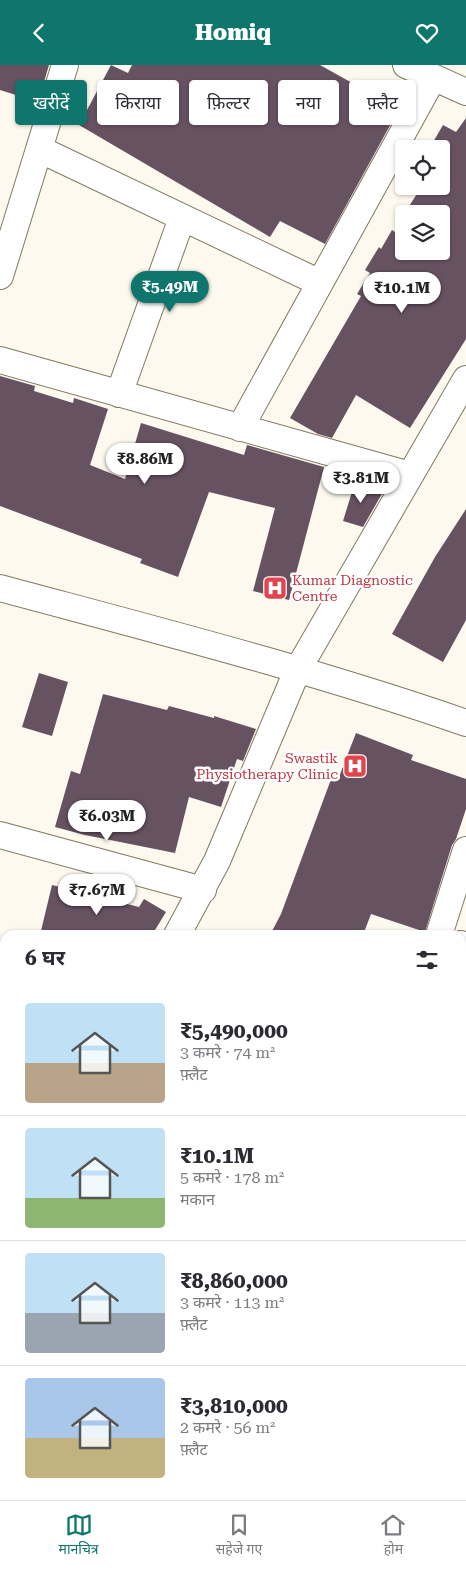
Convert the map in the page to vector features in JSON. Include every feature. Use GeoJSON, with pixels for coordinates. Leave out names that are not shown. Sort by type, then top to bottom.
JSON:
{"type":"FeatureCollection","features":[{"type":"Feature","properties":{"kind":"street"},"geometry":{"type":"LineString","coordinates":[[0,276],[65,65]]}},
{"type":"Feature","properties":{"kind":"street"},"geometry":{"type":"LineString","coordinates":[[406,65],[466,92]]}},
{"type":"Feature","properties":{"kind":"street"},"geometry":{"type":"LineString","coordinates":[[240,428],[432,77]]}},
{"type":"Feature","properties":{"kind":"street"},"geometry":{"type":"LineString","coordinates":[[39,149],[320,283]]}},
{"type":"Feature","properties":{"kind":"street"},"geometry":{"type":"LineString","coordinates":[[119,394],[182,218]]}},
{"type":"Feature","properties":{"kind":"street"},"geometry":{"type":"LineString","coordinates":[[0,360],[410,475]]}},
{"type":"Feature","properties":{"kind":"street"},"geometry":{"type":"LineString","coordinates":[[180,930],[203,890],[297,671],[466,379]]}},
{"type":"Feature","properties":{"kind":"street"},"geometry":{"type":"LineString","coordinates":[[0,588],[400,700],[466,723]]}},
{"type":"Feature","properties":{"kind":"street"},"geometry":{"type":"LineString","coordinates":[[0,835],[203,890]]}},
{"type":"Feature","properties":{"kind":"street"},"geometry":{"type":"LineString","coordinates":[[442,930],[466,850]]}},
{"type":"Feature","properties":{"kind":"building"},"geometry":{"type":"Polygon","coordinates":[[[0,65],[49,65],[45,80],[15,80],[15,95],[0,90],[0,65]]]}},
{"type":"Feature","properties":{"kind":"building"},"geometry":{"type":"Polygon","coordinates":[[[111,65],[128,73],[132,65],[320,65],[349,81],[349,125],[390,125],[325,244],[280,221],[270,237],[79,125],[87,125],[87,110],[97,91],[97,125],[179,125],[179,80],[103,80],[111,65]]]}},
{"type":"Feature","properties":{"kind":"building"},"geometry":{"type":"Polygon","coordinates":[[[466,118],[466,339],[410,428],[356,395],[332,438],[318,434],[290,418],[361,296],[357,294],[370,273],[365,270],[379,247],[381,249],[392,230],[395,232],[395,260],[450,260],[450,205],[410,205],[416,195],[450,195],[450,140],[434,140],[443,125],[456,132],[466,118]]]}},
{"type":"Feature","properties":{"kind":"building"},"geometry":{"type":"Polygon","coordinates":[[[0,376],[35,386],[34,391],[73,403],[74,398],[108,409],[90,465],[125,479],[141,423],[244,455],[247,445],[324,467],[289,600],[253,591],[275,508],[209,492],[178,577],[140,563],[142,559],[0,506],[0,376]]]}},
{"type":"Feature","properties":{"kind":"building"},"geometry":{"type":"Polygon","coordinates":[[[355,482],[383,492],[363,527],[343,521],[355,482]]]}},
{"type":"Feature","properties":{"kind":"building"},"geometry":{"type":"Polygon","coordinates":[[[466,509],[466,620],[443,662],[392,634],[435,557],[466,509]]]}},
{"type":"Feature","properties":{"kind":"building"},"geometry":{"type":"Polygon","coordinates":[[[39,673],[68,682],[52,736],[22,727],[39,673]]]}},
{"type":"Feature","properties":{"kind":"building"},"geometry":{"type":"Polygon","coordinates":[[[103,694],[167,710],[169,706],[214,718],[214,716],[256,729],[243,761],[237,759],[221,807],[189,797],[175,853],[55,827],[71,771],[80,774],[103,694]]]}},
{"type":"Feature","properties":{"kind":"building"},"geometry":{"type":"Polygon","coordinates":[[[356,733],[413,755],[411,760],[466,779],[466,809],[456,839],[452,845],[426,930],[419,930],[371,914],[365,930],[273,930],[281,914],[333,774],[339,777],[356,733]]]}},
{"type":"Feature","properties":{"kind":"building"},"geometry":{"type":"Polygon","coordinates":[[[52,885],[139,907],[144,899],[166,912],[155,930],[41,930],[52,885]]]}},
{"type":"Feature","properties":{"kind":"place","name":"Kumar Diagnostic Centre"},"geometry":{"type":"Point","coordinates":[275,588]}},
{"type":"Feature","properties":{"kind":"place","name":"Swastik Physiotherapy Clinic"},"geometry":{"type":"Point","coordinates":[355,766]}}]}
